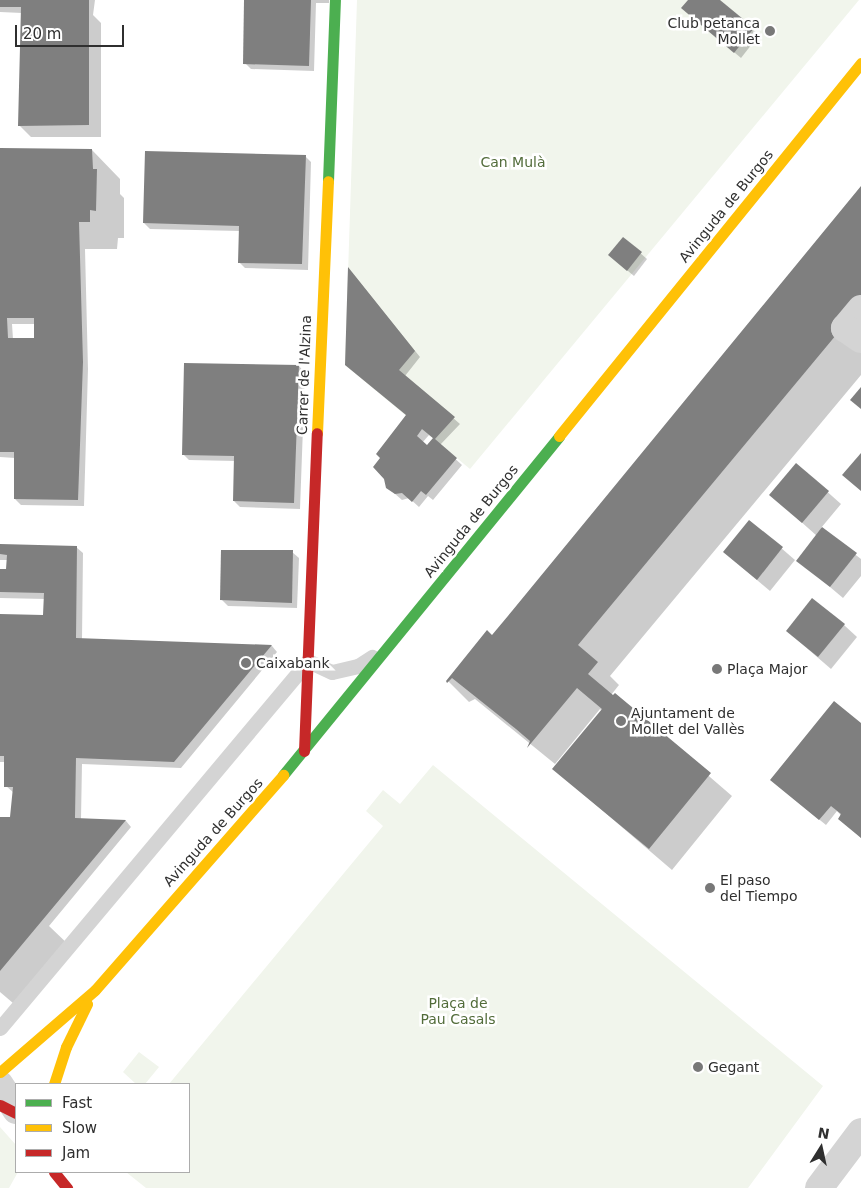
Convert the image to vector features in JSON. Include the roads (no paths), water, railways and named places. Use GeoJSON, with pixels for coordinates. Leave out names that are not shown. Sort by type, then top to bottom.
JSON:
{"type":"FeatureCollection","features":[{"type":"Feature","properties":{"kind":"street","name":"Carrer de l'Alzina"},"geometry":{"type":"LineString","coordinates":[[304,751],[335,0]]}},
{"type":"Feature","properties":{"kind":"street","name":"Avinguda de Burgos"},"geometry":{"type":"LineString","coordinates":[[0,1072],[95,990],[304,751],[861,63]]}},
{"type":"Feature","properties":{"kind":"street"},"geometry":{"type":"LineString","coordinates":[[861,309],[845,328],[861,339]]}},
{"type":"Feature","properties":{"kind":"street","name":"Avinguda de Burgos"},"geometry":{"type":"LineString","coordinates":[[54,1083],[66,1047],[95,990]]}},
{"type":"Feature","properties":{"kind":"street"},"geometry":{"type":"LineString","coordinates":[[0,1085],[15,1110]]}},
{"type":"Feature","properties":{"kind":"street"},"geometry":{"type":"LineString","coordinates":[[0,1105],[15,1112]]}},
{"type":"Feature","properties":{"kind":"street"},"geometry":{"type":"LineString","coordinates":[[819,1188],[861,1132]]}},
{"type":"Feature","properties":{"kind":"street"},"geometry":{"type":"LineString","coordinates":[[55,1173],[67,1188]]}},
{"type":"Feature","properties":{"kind":"lane"},"geometry":{"type":"LineString","coordinates":[[0,1028],[308,661],[332,672],[358,666],[386,649]]}},
{"type":"Feature","properties":{"kind":"place","name":"Club petanca Mollet"},"geometry":{"type":"Point","coordinates":[770,31]}},
{"type":"Feature","properties":{"kind":"place","name":"Caixabank"},"geometry":{"type":"Point","coordinates":[246,663]}},
{"type":"Feature","properties":{"kind":"place","name":"Plaça Major"},"geometry":{"type":"Point","coordinates":[717,669]}},
{"type":"Feature","properties":{"kind":"place","name":"Ajuntament de Mollet del Vallès"},"geometry":{"type":"Point","coordinates":[621,721]}},
{"type":"Feature","properties":{"kind":"place","name":"El paso del Tiempo"},"geometry":{"type":"Point","coordinates":[710,888]}},
{"type":"Feature","properties":{"kind":"place","name":"Gegant"},"geometry":{"type":"Point","coordinates":[698,1067]}},
{"type":"Feature","properties":{"kind":"park label","name":"Can Mulà"},"geometry":{"type":"Point","coordinates":[513,162]}},
{"type":"Feature","properties":{"kind":"park label","name":"Plaça de Pau Casals"},"geometry":{"type":"Point","coordinates":[458,1012]}}]}
